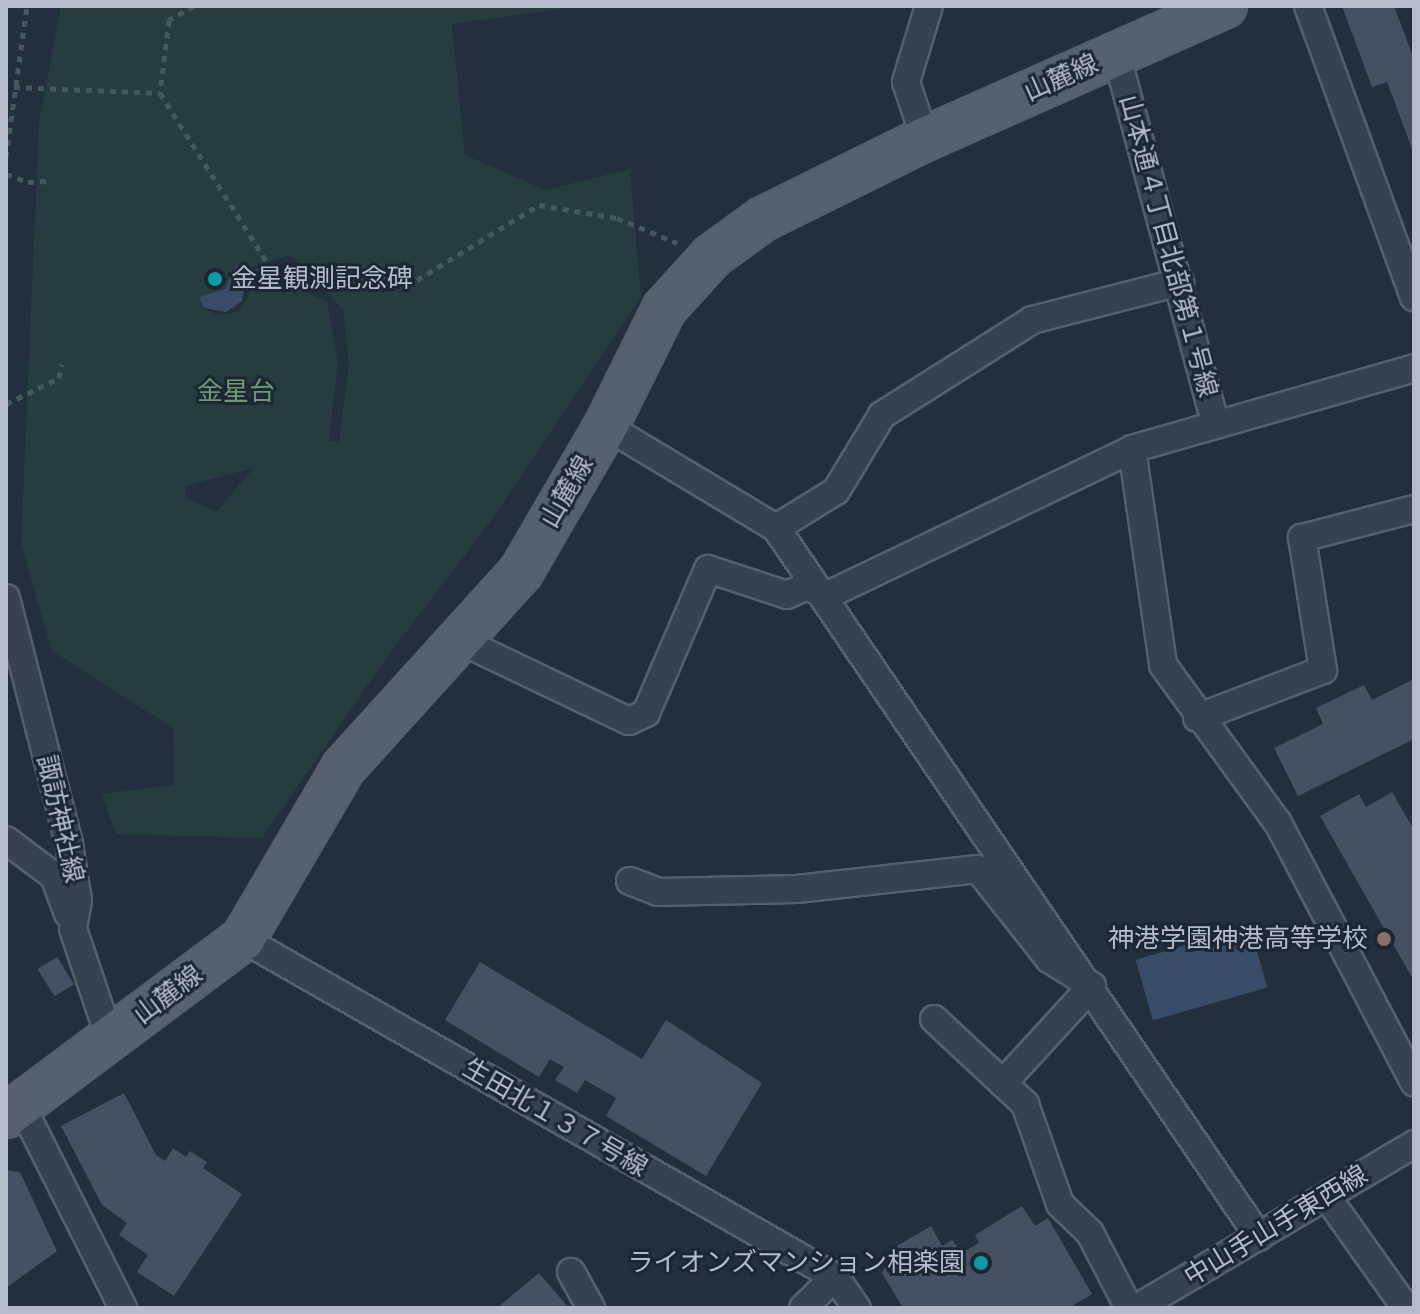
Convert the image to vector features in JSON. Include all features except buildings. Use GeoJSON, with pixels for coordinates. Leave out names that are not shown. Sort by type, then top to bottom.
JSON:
{"type":"FeatureCollection","features":[{"type":"Feature","properties":{"kind":"main road","name":"山麓線"},"geometry":{"type":"LineString","coordinates":[[13,1111],[243,939],[344,767],[521,572],[606,426],[664,309],[712,256],[763,219],[925,139],[1225,6]]}},
{"type":"Feature","properties":{"kind":"street"},"geometry":{"type":"LineString","coordinates":[[925,139],[906,82],[929,6]]}},
{"type":"Feature","properties":{"kind":"street"},"geometry":{"type":"LineString","coordinates":[[1308,6],[1414,297]]}},
{"type":"Feature","properties":{"kind":"street","name":"山本通４丁目北部第１号線"},"geometry":{"type":"LineString","coordinates":[[1116,53],[1216,425],[1414,368]]}},
{"type":"Feature","properties":{"kind":"street"},"geometry":{"type":"LineString","coordinates":[[776,528],[836,491],[882,415],[1032,320],[1180,282]]}},
{"type":"Feature","properties":{"kind":"street"},"geometry":{"type":"LineString","coordinates":[[459,640],[629,721],[646,713],[708,569],[787,595],[804,587],[819,594],[830,594],[1132,449],[1216,425]]}},
{"type":"Feature","properties":{"kind":"street"},"geometry":{"type":"LineString","coordinates":[[606,426],[776,528],[1092,986],[1259,1237]]}},
{"type":"Feature","properties":{"kind":"street"},"geometry":{"type":"LineString","coordinates":[[1132,449],[1163,665],[1197,718],[1278,823],[1414,1082]]}},
{"type":"Feature","properties":{"kind":"street"},"geometry":{"type":"LineString","coordinates":[[1197,718],[1323,670],[1302,538],[1414,509]]}},
{"type":"Feature","properties":{"kind":"street","name":"諏訪神社線"},"geometry":{"type":"LineString","coordinates":[[6,598],[69,844],[78,900],[73,929],[110,1039]]}},
{"type":"Feature","properties":{"kind":"street"},"geometry":{"type":"LineString","coordinates":[[6,840],[54,876],[73,929]]}},
{"type":"Feature","properties":{"kind":"street"},"geometry":{"type":"LineString","coordinates":[[630,881],[658,892],[797,889],[978,869],[1049,959],[1092,986]]}},
{"type":"Feature","properties":{"kind":"street","name":"生田北１３７号線"},"geometry":{"type":"LineString","coordinates":[[243,939],[835,1277],[857,1308]]}},
{"type":"Feature","properties":{"kind":"street"},"geometry":{"type":"LineString","coordinates":[[1003,1083],[1092,986]]}},
{"type":"Feature","properties":{"kind":"street"},"geometry":{"type":"LineString","coordinates":[[934,1019],[1025,1104],[1060,1204],[1090,1233],[1129,1308]]}},
{"type":"Feature","properties":{"kind":"street"},"geometry":{"type":"LineString","coordinates":[[13,1111],[123,1308]]}},
{"type":"Feature","properties":{"kind":"street","name":"中山手山手東西線"},"geometry":{"type":"LineString","coordinates":[[1137,1308],[1414,1144]]}},
{"type":"Feature","properties":{"kind":"street"},"geometry":{"type":"LineString","coordinates":[[1327,1197],[1406,1308]]}},
{"type":"Feature","properties":{"kind":"street"},"geometry":{"type":"LineString","coordinates":[[571,1272],[591,1308]]}},
{"type":"Feature","properties":{"kind":"street"},"geometry":{"type":"LineString","coordinates":[[803,1308],[835,1277]]}},
{"type":"Feature","properties":{"kind":"path"},"geometry":{"type":"LineString","coordinates":[[6,157],[27,6]]}},
{"type":"Feature","properties":{"kind":"path"},"geometry":{"type":"LineString","coordinates":[[194,6],[169,20],[160,93],[275,275],[417,280],[539,205],[617,218],[712,256]]}},
{"type":"Feature","properties":{"kind":"path"},"geometry":{"type":"LineString","coordinates":[[14,87],[160,93]]}},
{"type":"Feature","properties":{"kind":"path"},"geometry":{"type":"LineString","coordinates":[[6,174],[28,182],[47,181]]}},
{"type":"Feature","properties":{"kind":"path"},"geometry":{"type":"LineString","coordinates":[[6,404],[59,378],[62,364]]}},
{"type":"Feature","properties":{"kind":"green space","name":"金星台"},"geometry":{"type":"Polygon","coordinates":[[[61,6],[580,6],[452,24],[465,155],[545,190],[630,169],[641,297],[492,519],[387,657],[262,838],[116,834],[102,794],[174,785],[173,728],[52,651],[21,544],[39,123],[61,6]],[[291,255],[254,266],[235,309],[200,308],[219,315],[237,312],[250,293],[256,267],[327,302],[338,362],[329,441],[339,442],[349,364],[343,310],[291,255]],[[254,468],[185,486],[186,498],[216,512],[254,468]]]}},
{"type":"Feature","properties":{"kind":"water"},"geometry":{"type":"Polygon","coordinates":[[[236,266],[247,272],[242,301],[226,312],[204,308],[199,297],[225,289],[236,266]]]}},
{"type":"Feature","properties":{"kind":"water"},"geometry":{"type":"Polygon","coordinates":[[[1250,927],[1267,988],[1153,1020],[1136,960],[1250,927]]]}},
{"type":"Feature","properties":{"kind":"place","name":"金星観測記念碑"},"geometry":{"type":"Point","coordinates":[215,279]}},
{"type":"Feature","properties":{"kind":"place","name":"神港学園神港高等学校"},"geometry":{"type":"Point","coordinates":[1384,939]}},
{"type":"Feature","properties":{"kind":"place","name":"ライオンズマンション相楽園"},"geometry":{"type":"Point","coordinates":[981,1263]}}]}
